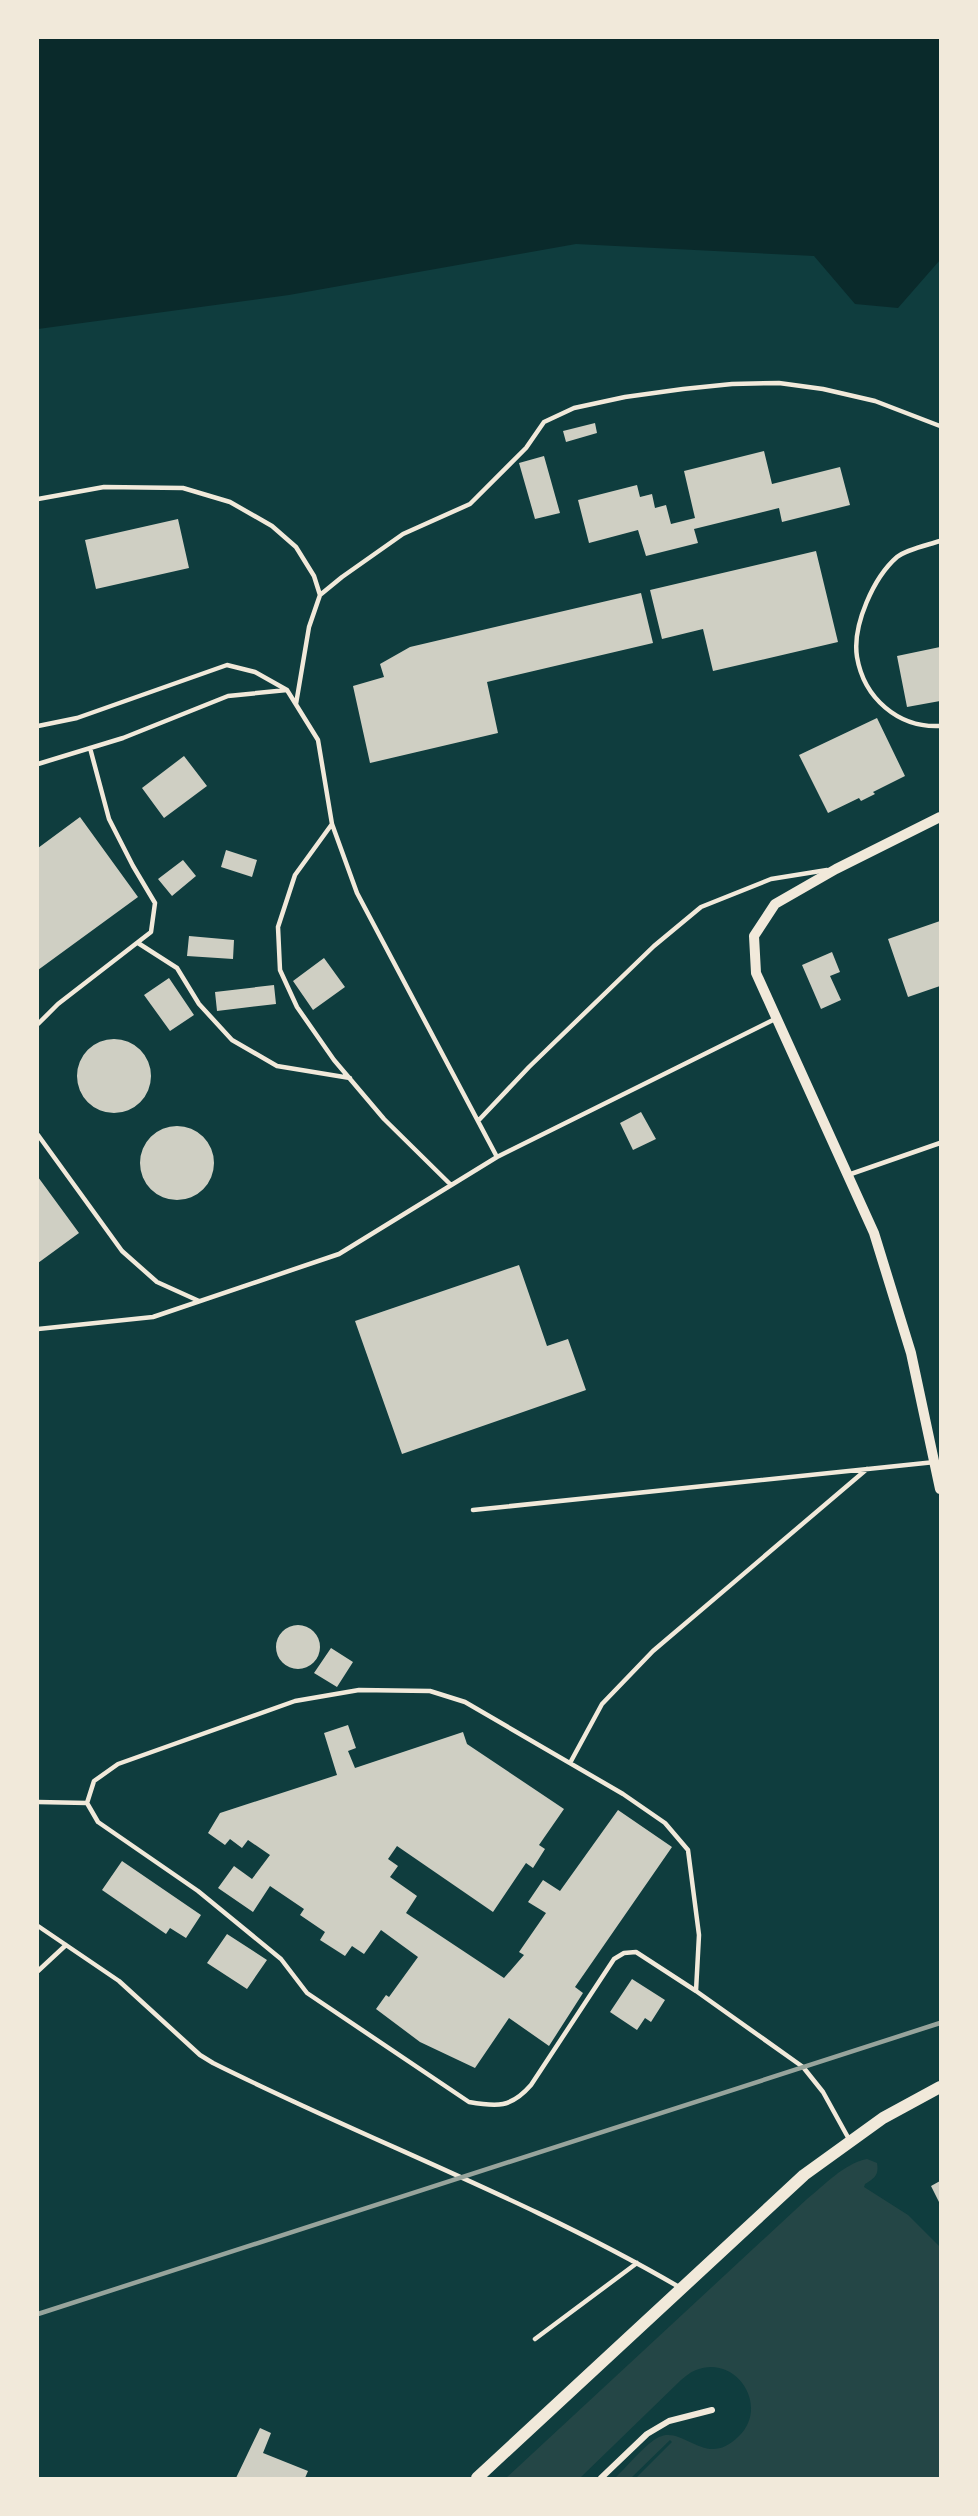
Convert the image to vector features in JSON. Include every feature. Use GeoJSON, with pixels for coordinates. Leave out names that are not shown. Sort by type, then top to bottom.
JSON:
{"type":"FeatureCollection","features":[{"type":"Feature","properties":{"kind":"main road"},"geometry":{"type":"LineString","coordinates":[[477,2478],[804,2175],[883,2118],[940,2087]]}},
{"type":"Feature","properties":{"kind":"street"},"geometry":{"type":"LineString","coordinates":[[940,817],[836,869],[775,904],[754,936],[756,973],[874,1233],[911,1353],[940,1489]]}},
{"type":"Feature","properties":{"kind":"street"},"geometry":{"type":"LineString","coordinates":[[601,2478],[647,2434],[669,2421],[712,2410]]}},
{"type":"Feature","properties":{"kind":"lane"},"geometry":{"type":"LineString","coordinates":[[296,704],[309,627],[320,595],[403,534],[470,504],[526,448],[544,422],[574,408],[683,388],[779,383],[823,388],[875,401],[940,426]]}},
{"type":"Feature","properties":{"kind":"lane"},"geometry":{"type":"LineString","coordinates":[[38,499],[104,487],[183,488],[230,502],[272,526],[296,547],[314,576],[320,595]]}},
{"type":"Feature","properties":{"kind":"lane"},"geometry":{"type":"LineString","coordinates":[[940,541],[899,555],[874,584],[860,626],[857,656],[870,692],[895,717],[927,727],[940,726]]}},
{"type":"Feature","properties":{"kind":"lane"},"geometry":{"type":"LineString","coordinates":[[38,726],[77,718],[227,665],[255,672],[287,690],[318,740],[332,824],[357,893],[497,1157]]}},
{"type":"Feature","properties":{"kind":"lane"},"geometry":{"type":"LineString","coordinates":[[38,764],[123,738],[228,696],[287,690]]}},
{"type":"Feature","properties":{"kind":"lane"},"geometry":{"type":"LineString","coordinates":[[38,1024],[58,1004],[151,932],[156,903],[108,819],[90,748]]}},
{"type":"Feature","properties":{"kind":"lane"},"geometry":{"type":"LineString","coordinates":[[332,824],[295,875],[278,927],[280,970],[297,1007],[350,1078],[384,1119],[451,1185]]}},
{"type":"Feature","properties":{"kind":"lane"},"geometry":{"type":"LineString","coordinates":[[478,1121],[529,1067],[654,946],[701,907],[771,879],[836,869]]}},
{"type":"Feature","properties":{"kind":"lane"},"geometry":{"type":"LineString","coordinates":[[138,943],[177,968],[199,1004],[232,1040],[277,1066],[350,1078]]}},
{"type":"Feature","properties":{"kind":"lane"},"geometry":{"type":"LineString","coordinates":[[38,1329],[153,1317],[339,1254],[497,1157],[777,1017]]}},
{"type":"Feature","properties":{"kind":"lane"},"geometry":{"type":"LineString","coordinates":[[38,1135],[122,1251],[157,1282],[199,1301]]}},
{"type":"Feature","properties":{"kind":"lane"},"geometry":{"type":"LineString","coordinates":[[848,1176],[940,1143]]}},
{"type":"Feature","properties":{"kind":"lane"},"geometry":{"type":"LineString","coordinates":[[473,1510],[935,1462]]}},
{"type":"Feature","properties":{"kind":"lane"},"geometry":{"type":"LineString","coordinates":[[570,1763],[602,1704],[653,1651],[867,1469]]}},
{"type":"Feature","properties":{"kind":"lane"},"geometry":{"type":"LineString","coordinates":[[696,1991],[699,1935],[688,1850],[665,1823],[623,1794],[465,1702],[430,1691],[359,1690],[295,1701],[118,1764],[94,1781],[87,1803],[98,1822],[198,1891],[281,1959],[307,1993],[469,2102],[492,2106],[509,2103],[522,2096],[614,1959],[624,1953],[636,1952],[696,1991],[802,2067],[823,2092],[850,2140]]}},
{"type":"Feature","properties":{"kind":"lane"},"geometry":{"type":"LineString","coordinates":[[38,1802],[87,1803]]}},
{"type":"Feature","properties":{"kind":"lane"},"geometry":{"type":"LineString","coordinates":[[38,1926],[119,1981],[200,2055],[213,2063],[321,2115],[446,2169],[637,2263],[682,2289]]}},
{"type":"Feature","properties":{"kind":"lane"},"geometry":{"type":"LineString","coordinates":[[38,1971],[66,1945]]}},
{"type":"Feature","properties":{"kind":"lane"},"geometry":{"type":"LineString","coordinates":[[535,2339],[637,2263]]}},
{"type":"Feature","properties":{"kind":"shaded area"},"geometry":{"type":"Polygon","coordinates":[[[38,38],[940,38],[940,260],[898,308],[855,304],[814,256],[576,244],[289,295],[38,329],[38,38]]]}},
{"type":"Feature","properties":{"kind":"shaded area"},"geometry":{"type":"Polygon","coordinates":[[[867,2159],[877,2163],[877,2170],[876,2176],[864,2187],[908,2215],[940,2247],[940,2478],[636,2478],[672,2442],[670,2440],[631,2478],[615,2478],[642,2450],[659,2437],[668,2435],[706,2448],[716,2449],[727,2445],[739,2436],[748,2424],[751,2411],[750,2398],[744,2386],[735,2376],[724,2369],[711,2367],[694,2371],[681,2380],[580,2478],[506,2478],[807,2199],[842,2170],[867,2159]]]}},
{"type":"Feature","properties":{"kind":"building"},"geometry":{"type":"Polygon","coordinates":[[[595,423],[597,433],[566,442],[563,431],[595,423]]]}},
{"type":"Feature","properties":{"kind":"building"},"geometry":{"type":"Polygon","coordinates":[[[764,451],[772,484],[840,467],[850,505],[782,522],[779,508],[694,529],[698,543],[646,556],[638,530],[589,543],[578,500],[637,485],[640,497],[652,494],[655,508],[666,505],[671,524],[695,518],[684,471],[764,451]]]}},
{"type":"Feature","properties":{"kind":"building"},"geometry":{"type":"Polygon","coordinates":[[[544,456],[560,513],[535,519],[519,463],[544,456]]]}},
{"type":"Feature","properties":{"kind":"building"},"geometry":{"type":"Polygon","coordinates":[[[178,519],[189,568],[96,589],[85,540],[178,519]]]}},
{"type":"Feature","properties":{"kind":"building"},"geometry":{"type":"Polygon","coordinates":[[[816,551],[838,642],[713,671],[703,629],[662,639],[650,590],[816,551]]]}},
{"type":"Feature","properties":{"kind":"building"},"geometry":{"type":"Polygon","coordinates":[[[641,593],[653,643],[487,682],[498,733],[370,763],[353,686],[384,677],[380,664],[410,647],[641,593]]]}},
{"type":"Feature","properties":{"kind":"building"},"geometry":{"type":"Polygon","coordinates":[[[940,647],[940,701],[907,707],[897,656],[940,647]]]}},
{"type":"Feature","properties":{"kind":"building"},"geometry":{"type":"Polygon","coordinates":[[[877,718],[905,776],[873,792],[875,794],[861,801],[859,798],[828,813],[799,755],[877,718]]]}},
{"type":"Feature","properties":{"kind":"building"},"geometry":{"type":"Polygon","coordinates":[[[184,756],[207,786],[164,818],[142,788],[184,756]]]}},
{"type":"Feature","properties":{"kind":"building"},"geometry":{"type":"Polygon","coordinates":[[[80,817],[138,897],[38,970],[38,848],[80,817]]]}},
{"type":"Feature","properties":{"kind":"building"},"geometry":{"type":"Polygon","coordinates":[[[226,850],[257,860],[252,877],[221,867],[226,850]]]}},
{"type":"Feature","properties":{"kind":"building"},"geometry":{"type":"Polygon","coordinates":[[[183,860],[196,876],[172,896],[158,879],[183,860]]]}},
{"type":"Feature","properties":{"kind":"building"},"geometry":{"type":"Polygon","coordinates":[[[940,921],[940,986],[908,997],[888,939],[940,921]]]}},
{"type":"Feature","properties":{"kind":"building"},"geometry":{"type":"Polygon","coordinates":[[[189,936],[234,940],[233,959],[187,956],[189,936]]]}},
{"type":"Feature","properties":{"kind":"building"},"geometry":{"type":"Polygon","coordinates":[[[832,952],[840,972],[830,976],[841,1000],[821,1009],[802,965],[832,952]]]}},
{"type":"Feature","properties":{"kind":"building"},"geometry":{"type":"Polygon","coordinates":[[[324,958],[345,987],[313,1010],[293,981],[324,958]]]}},
{"type":"Feature","properties":{"kind":"building"},"geometry":{"type":"Polygon","coordinates":[[[169,978],[194,1015],[170,1031],[144,995],[169,978]]]}},
{"type":"Feature","properties":{"kind":"building"},"geometry":{"type":"Polygon","coordinates":[[[274,985],[276,1004],[217,1011],[215,992],[274,985]]]}},
{"type":"Feature","properties":{"kind":"building"},"geometry":{"type":"Polygon","coordinates":[[[114,1039],[128,1042],[140,1050],[148,1062],[151,1076],[148,1090],[140,1102],[128,1110],[114,1113],[100,1110],[88,1102],[80,1090],[77,1076],[80,1062],[88,1050],[100,1042],[114,1039]]]}},
{"type":"Feature","properties":{"kind":"building"},"geometry":{"type":"Polygon","coordinates":[[[641,1112],[656,1139],[633,1150],[620,1123],[641,1112]]]}},
{"type":"Feature","properties":{"kind":"building"},"geometry":{"type":"Polygon","coordinates":[[[177,1126],[191,1129],[203,1137],[211,1149],[214,1163],[211,1177],[203,1189],[191,1197],[177,1200],[163,1197],[151,1189],[143,1177],[140,1163],[143,1149],[151,1137],[163,1129],[177,1126]]]}},
{"type":"Feature","properties":{"kind":"building"},"geometry":{"type":"Polygon","coordinates":[[[38,1177],[79,1233],[38,1263],[38,1177]]]}},
{"type":"Feature","properties":{"kind":"building"},"geometry":{"type":"Polygon","coordinates":[[[519,1265],[547,1346],[568,1339],[586,1390],[402,1454],[355,1321],[519,1265]]]}},
{"type":"Feature","properties":{"kind":"building"},"geometry":{"type":"Polygon","coordinates":[[[298,1625],[313,1632],[320,1647],[313,1662],[298,1669],[283,1662],[276,1647],[283,1632],[298,1625]]]}},
{"type":"Feature","properties":{"kind":"building"},"geometry":{"type":"Polygon","coordinates":[[[331,1648],[353,1662],[337,1687],[314,1673],[331,1648]]]}},
{"type":"Feature","properties":{"kind":"building"},"geometry":{"type":"Polygon","coordinates":[[[348,1725],[356,1748],[348,1751],[355,1768],[463,1732],[467,1744],[564,1809],[539,1845],[545,1849],[533,1868],[526,1863],[493,1912],[397,1846],[388,1859],[398,1866],[390,1877],[417,1896],[406,1913],[504,1978],[524,1955],[519,1952],[546,1913],[528,1902],[543,1880],[560,1891],[618,1810],[672,1847],[575,1987],[583,1993],[549,2046],[509,2018],[475,2068],[420,2042],[376,2009],[386,1995],[389,1997],[418,1957],[381,1930],[364,1954],[352,1946],[345,1956],[320,1940],[325,1932],[300,1915],[304,1909],[270,1886],[253,1912],[218,1888],[234,1866],[252,1879],[270,1855],[248,1840],[242,1848],[230,1839],[225,1845],[208,1833],[220,1813],[337,1775],[324,1733],[348,1725]]]}},
{"type":"Feature","properties":{"kind":"building"},"geometry":{"type":"Polygon","coordinates":[[[122,1861],[201,1915],[186,1938],[170,1928],[166,1934],[102,1890],[122,1861]]]}},
{"type":"Feature","properties":{"kind":"building"},"geometry":{"type":"Polygon","coordinates":[[[227,1934],[267,1960],[247,1989],[207,1963],[227,1934]]]}},
{"type":"Feature","properties":{"kind":"building"},"geometry":{"type":"Polygon","coordinates":[[[632,1979],[665,2000],[651,2022],[645,2018],[637,2030],[610,2012],[632,1979]]]}},
{"type":"Feature","properties":{"kind":"building"},"geometry":{"type":"Polygon","coordinates":[[[940,2181],[940,2204],[931,2186],[940,2181]]]}},
{"type":"Feature","properties":{"kind":"building"},"geometry":{"type":"Polygon","coordinates":[[[260,2428],[271,2433],[263,2453],[308,2471],[305,2478],[236,2478],[260,2428]]]}},
{"type":"Feature","properties":{"kind":"railway"},"geometry":{"type":"LineString","coordinates":[[38,2314],[940,2023]]}}]}
